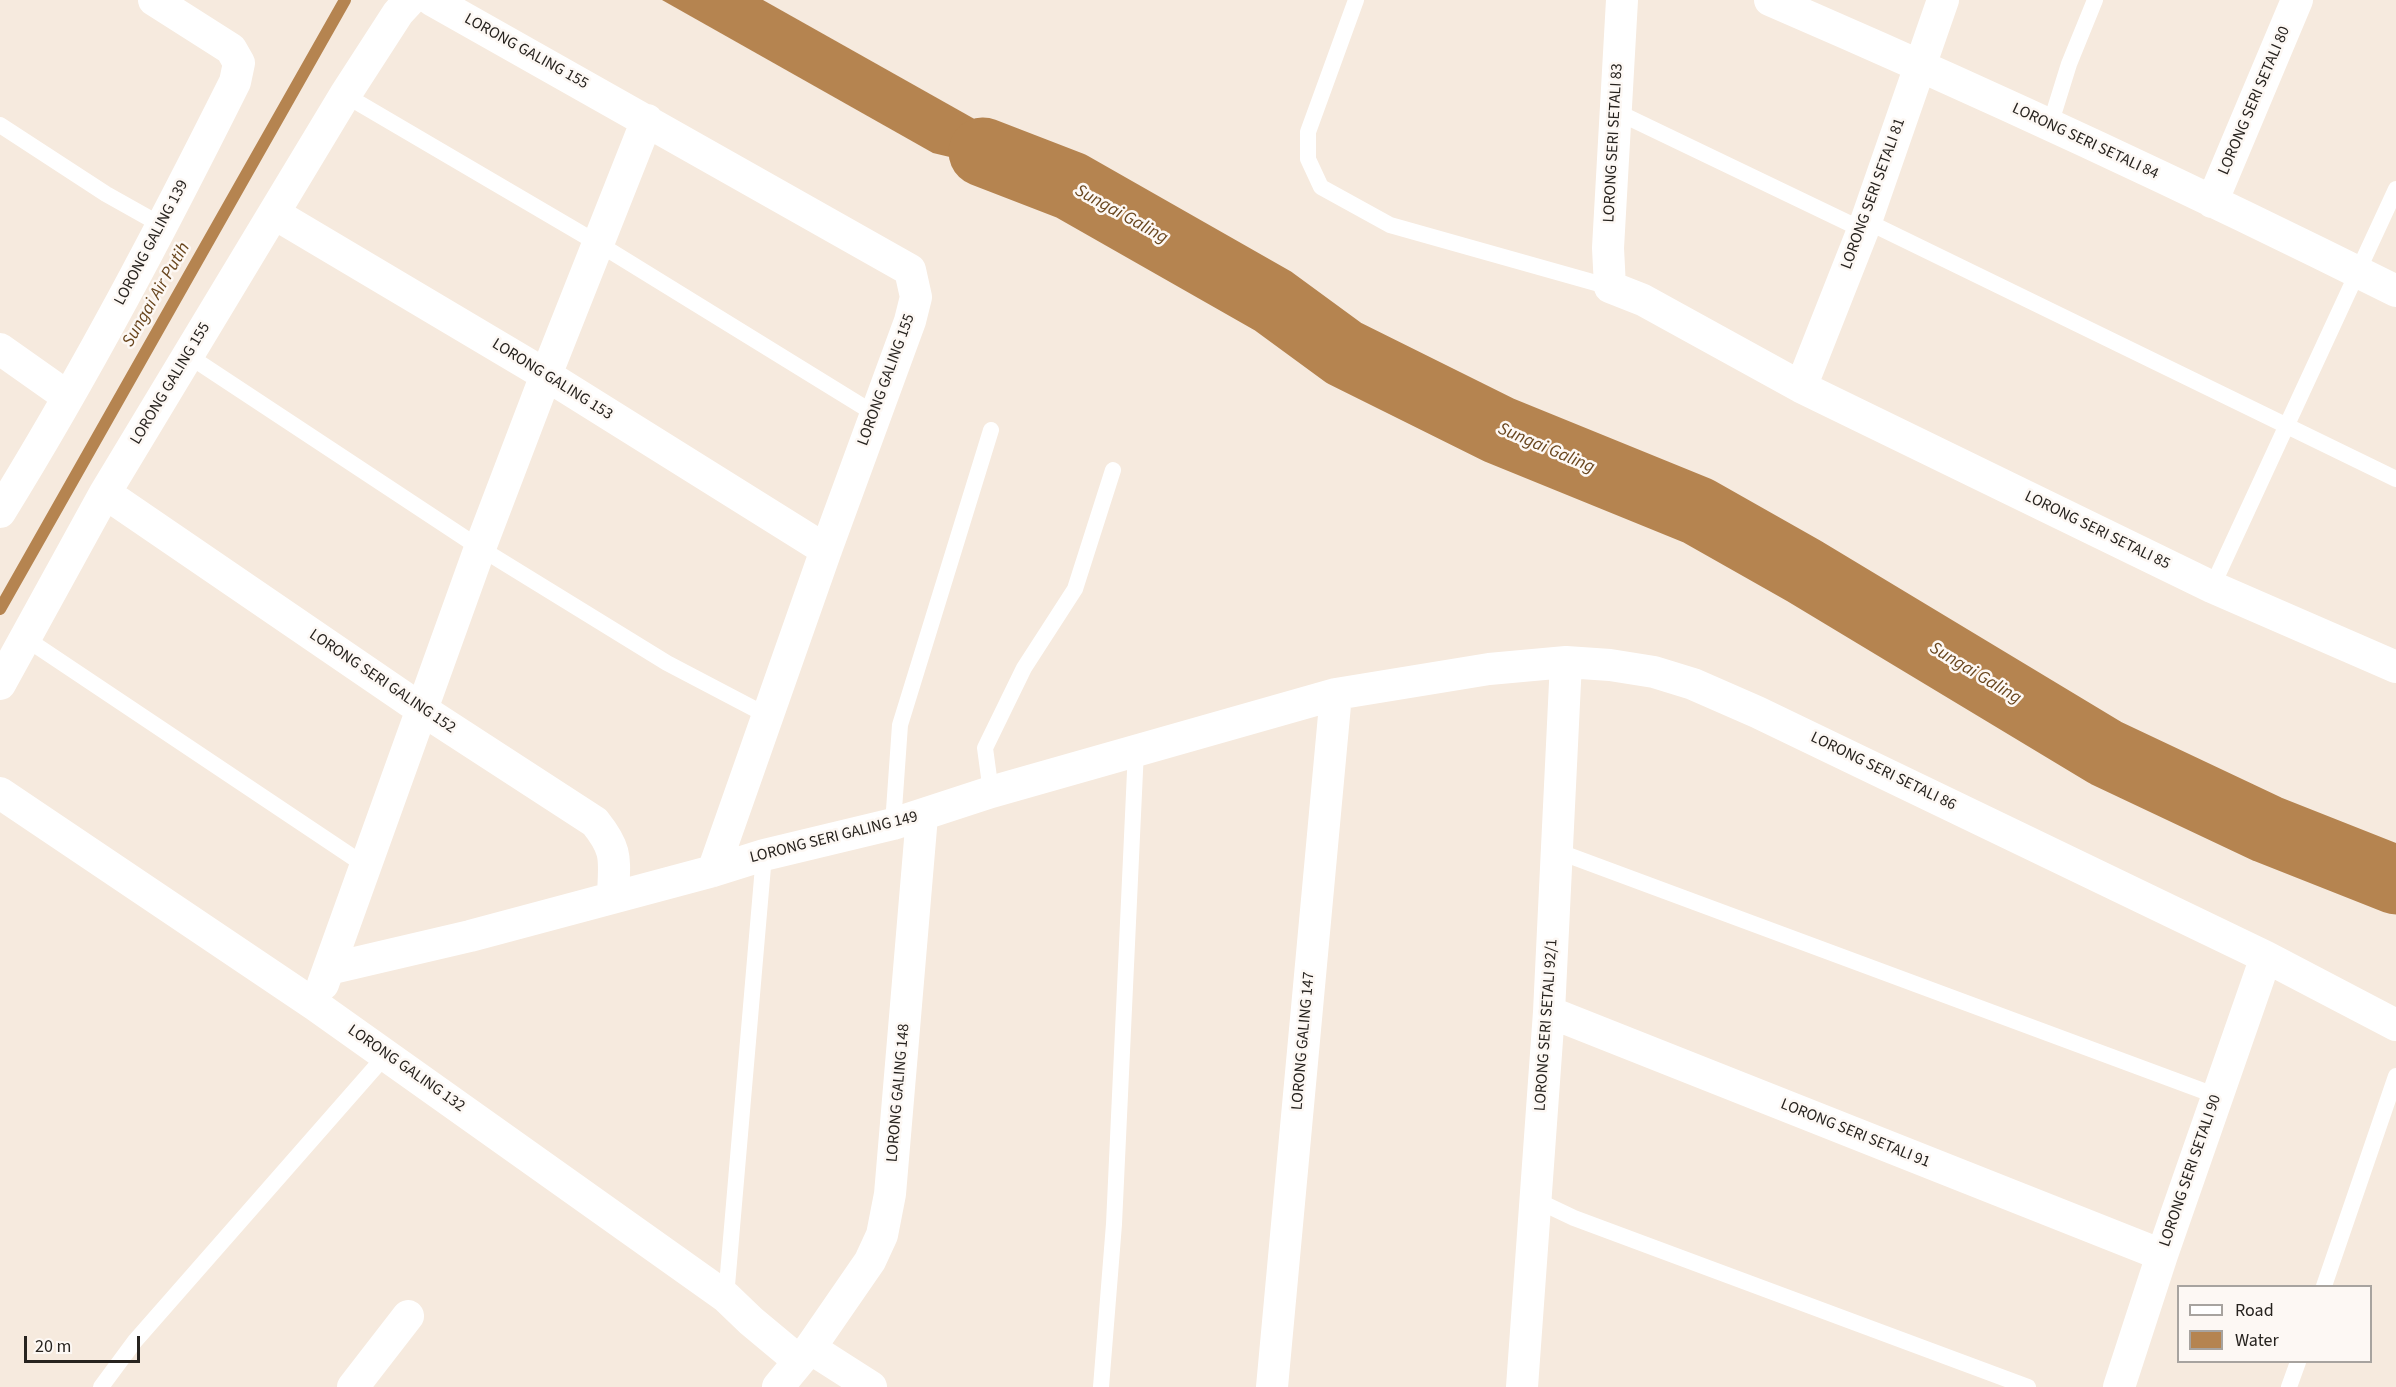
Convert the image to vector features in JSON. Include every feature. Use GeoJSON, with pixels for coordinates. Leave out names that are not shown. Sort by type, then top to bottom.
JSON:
{"type":"FeatureCollection","features":[{"type":"Feature","properties":{"kind":"street","name":"LORONG GALING 139"},"geometry":{"type":"LineString","coordinates":[[0,512],[68,397],[163,226],[235,82],[239,63],[231,50],[154,0]]}},
{"type":"Feature","properties":{"kind":"street","name":"LORONG GALING 155"},"geometry":{"type":"LineString","coordinates":[[0,684],[105,493],[345,95],[398,13],[410,0]]}},
{"type":"Feature","properties":{"kind":"street","name":"LORONG GALING 155"},"geometry":{"type":"LineString","coordinates":[[432,0],[910,270],[916,297],[910,321],[712,871]]}},
{"type":"Feature","properties":{"kind":"street","name":"LORONG SERI SETALI 83"},"geometry":{"type":"LineString","coordinates":[[1610,287],[1608,248],[1622,0]]}},
{"type":"Feature","properties":{"kind":"street","name":"LORONG SERI SETALI 84"},"geometry":{"type":"LineString","coordinates":[[1770,0],[2050,125],[2396,291]]}},
{"type":"Feature","properties":{"kind":"street","name":"LORONG SERI SETALI 81"},"geometry":{"type":"LineString","coordinates":[[1802,387],[1864,225],[1943,0]]}},
{"type":"Feature","properties":{"kind":"street","name":"LORONG SERI SETALI 80"},"geometry":{"type":"LineString","coordinates":[[2212,202],[2297,0]]}},
{"type":"Feature","properties":{"kind":"street"},"geometry":{"type":"LineString","coordinates":[[315,1005],[480,548],[647,120]]}},
{"type":"Feature","properties":{"kind":"street","name":"LORONG GALING 153"},"geometry":{"type":"LineString","coordinates":[[275,214],[546,375],[826,550]]}},
{"type":"Feature","properties":{"kind":"street","name":"LORONG SERI SETALI 85"},"geometry":{"type":"LineString","coordinates":[[1610,287],[1642,300],[1802,387],[2212,587],[2396,667]]}},
{"type":"Feature","properties":{"kind":"street"},"geometry":{"type":"LineString","coordinates":[[0,349],[68,397]]}},
{"type":"Feature","properties":{"kind":"street","name":"LORONG SERI GALING 152"},"geometry":{"type":"LineString","coordinates":[[105,493],[421,709],[595,822],[610,841],[614,857],[613,897]]}},
{"type":"Feature","properties":{"kind":"street","name":"LORONG SERI SETALI 86"},"geometry":{"type":"LineString","coordinates":[[1336,694],[1489,669],[1566,662],[1610,664],[1643,670],[1693,684],[1757,712],[2266,957],[2396,1025]]}},
{"type":"Feature","properties":{"kind":"street","name":"LORONG SERI SETALI 92/1"},"geometry":{"type":"LineString","coordinates":[[1522,1387],[1549,1012],[1566,662]]}},
{"type":"Feature","properties":{"kind":"street","name":"LORONG SERI GALING 149"},"geometry":{"type":"LineString","coordinates":[[329,969],[470,936],[764,855],[893,824],[991,792],[1336,694]]}},
{"type":"Feature","properties":{"kind":"street","name":"LORONG GALING 147"},"geometry":{"type":"LineString","coordinates":[[1272,1387],[1336,694]]}},
{"type":"Feature","properties":{"kind":"street","name":"LORONG GALING 132"},"geometry":{"type":"LineString","coordinates":[[0,793],[315,1005],[726,1297],[751,1321],[805,1355]]}},
{"type":"Feature","properties":{"kind":"street","name":"LORONG GALING 148"},"geometry":{"type":"LineString","coordinates":[[778,1387],[805,1355],[870,1261],[882,1235],[890,1194],[922,816]]}},
{"type":"Feature","properties":{"kind":"street","name":"LORONG SERI SETALI 90"},"geometry":{"type":"LineString","coordinates":[[2119,1387],[2162,1255],[2266,957]]}},
{"type":"Feature","properties":{"kind":"street","name":"LORONG SERI SETALI 91"},"geometry":{"type":"LineString","coordinates":[[1549,1012],[2162,1255]]}},
{"type":"Feature","properties":{"kind":"street"},"geometry":{"type":"LineString","coordinates":[[353,1387],[408,1316]]}},
{"type":"Feature","properties":{"kind":"street"},"geometry":{"type":"LineString","coordinates":[[805,1355],[871,1387]]}},
{"type":"Feature","properties":{"kind":"lane"},"geometry":{"type":"LineString","coordinates":[[1356,0],[1308,132],[1308,159],[1320,187],[1390,225],[1610,287]]}},
{"type":"Feature","properties":{"kind":"lane"},"geometry":{"type":"LineString","coordinates":[[2050,125],[2069,64],[2095,0]]}},
{"type":"Feature","properties":{"kind":"lane"},"geometry":{"type":"LineString","coordinates":[[345,95],[599,244],[875,414]]}},
{"type":"Feature","properties":{"kind":"lane"},"geometry":{"type":"LineString","coordinates":[[1615,111],[1864,225],[2396,479]]}},
{"type":"Feature","properties":{"kind":"lane"},"geometry":{"type":"LineString","coordinates":[[0,125],[106,194],[163,226]]}},
{"type":"Feature","properties":{"kind":"lane"},"geometry":{"type":"LineString","coordinates":[[2212,587],[2396,189]]}},
{"type":"Feature","properties":{"kind":"lane"},"geometry":{"type":"LineString","coordinates":[[189,356],[480,548],[667,663],[768,716]]}},
{"type":"Feature","properties":{"kind":"lane"},"geometry":{"type":"LineString","coordinates":[[893,824],[900,725],[991,430]]}},
{"type":"Feature","properties":{"kind":"lane"},"geometry":{"type":"LineString","coordinates":[[991,792],[985,748],[1023,668],[1075,589],[1113,470]]}},
{"type":"Feature","properties":{"kind":"lane"},"geometry":{"type":"LineString","coordinates":[[25,638],[366,866]]}},
{"type":"Feature","properties":{"kind":"lane"},"geometry":{"type":"LineString","coordinates":[[1101,1387],[1114,1224],[1136,750]]}},
{"type":"Feature","properties":{"kind":"lane"},"geometry":{"type":"LineString","coordinates":[[1557,851],[2217,1096]]}},
{"type":"Feature","properties":{"kind":"lane"},"geometry":{"type":"LineString","coordinates":[[726,1297],[764,855]]}},
{"type":"Feature","properties":{"kind":"lane"},"geometry":{"type":"LineString","coordinates":[[101,1387],[135,1341],[386,1055]]}},
{"type":"Feature","properties":{"kind":"lane"},"geometry":{"type":"LineString","coordinates":[[2325,1285],[2396,1076]]}},
{"type":"Feature","properties":{"kind":"lane"},"geometry":{"type":"LineString","coordinates":[[1536,1200],[1574,1218],[2028,1387]]}},
{"type":"Feature","properties":{"kind":"lane"},"geometry":{"type":"LineString","coordinates":[[2289,1387],[2298,1363]]}},
{"type":"Feature","properties":{"kind":"water"},"geometry":{"type":"Polygon","coordinates":[[[662,0],[763,0],[978,121],[1071,186],[933,153],[662,0]]]}},
{"type":"Feature","properties":{"kind":"waterway","name":"Sungai Air Putih"},"geometry":{"type":"LineString","coordinates":[[0,609],[345,0]]}},
{"type":"Feature","properties":{"kind":"waterway","name":"Sungai Galing"},"geometry":{"type":"LineString","coordinates":[[983,152],[1071,186],[1273,301],[1344,353],[1499,430],[1698,511],[1804,571],[2106,753],[2267,829],[2396,880]]}}]}
